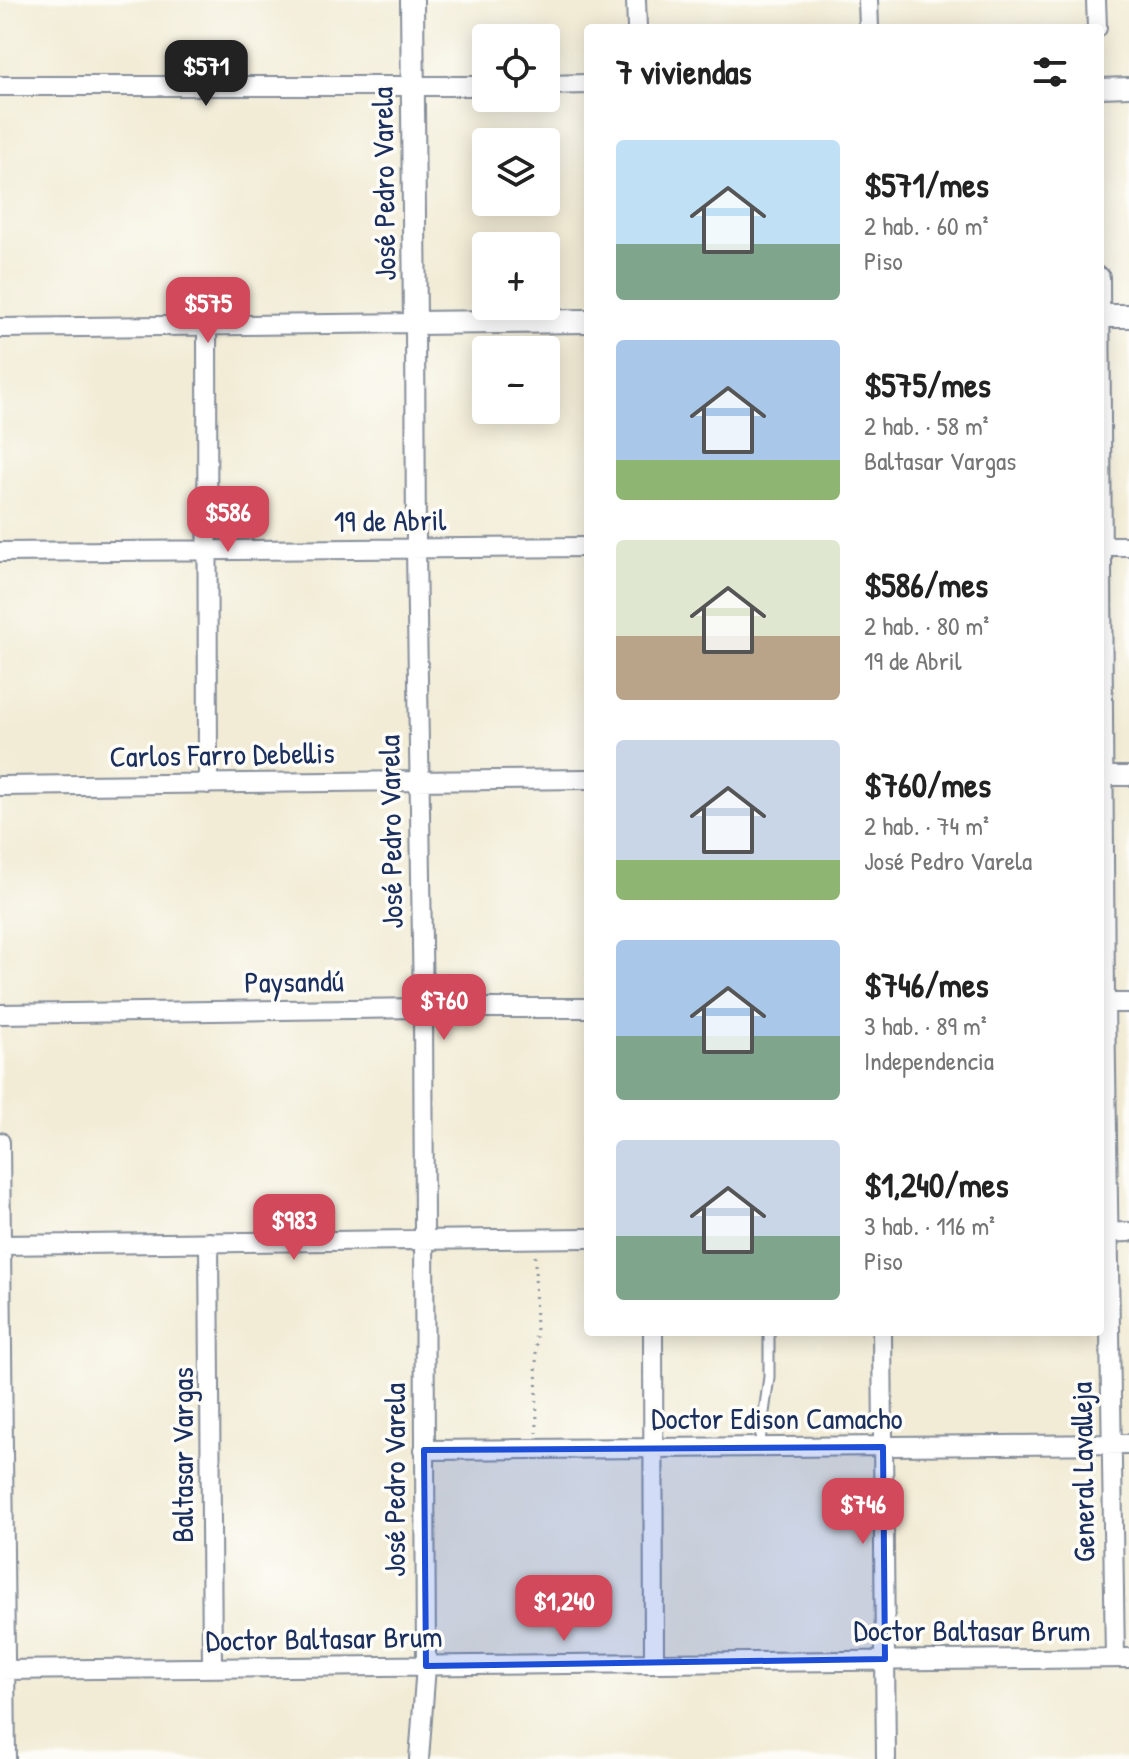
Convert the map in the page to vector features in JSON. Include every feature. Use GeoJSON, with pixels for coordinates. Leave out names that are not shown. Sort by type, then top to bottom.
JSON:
{"type":"FeatureCollection","features":[{"type":"Feature","properties":{"kind":"street","name":"José Pedro Varela"},"geometry":{"type":"LineString","coordinates":[[412,0],[423,1008],[426,1666],[419,1759]]}},
{"type":"Feature","properties":{"kind":"street"},"geometry":{"type":"LineString","coordinates":[[636,0],[637,24]]}},
{"type":"Feature","properties":{"kind":"street"},"geometry":{"type":"LineString","coordinates":[[868,0],[869,24]]}},
{"type":"Feature","properties":{"kind":"street"},"geometry":{"type":"LineString","coordinates":[[1096,0],[1097,24]]}},
{"type":"Feature","properties":{"kind":"street"},"geometry":{"type":"LineString","coordinates":[[560,85],[584,84]]}},
{"type":"Feature","properties":{"kind":"street"},"geometry":{"type":"LineString","coordinates":[[0,86],[472,86]]}},
{"type":"Feature","properties":{"kind":"street"},"geometry":{"type":"LineString","coordinates":[[1104,88],[1129,87]]}},
{"type":"Feature","properties":{"kind":"street"},"geometry":{"type":"LineString","coordinates":[[1104,316],[1129,316]]}},
{"type":"Feature","properties":{"kind":"street"},"geometry":{"type":"LineString","coordinates":[[0,328],[584,321]]}},
{"type":"Feature","properties":{"kind":"street"},"geometry":{"type":"LineString","coordinates":[[207,324],[208,784]]}},
{"type":"Feature","properties":{"kind":"street"},"geometry":{"type":"LineString","coordinates":[[1104,546],[1129,546]]}},
{"type":"Feature","properties":{"kind":"street","name":"19 de Abril"},"geometry":{"type":"LineString","coordinates":[[0,552],[584,547]]}},
{"type":"Feature","properties":{"kind":"street"},"geometry":{"type":"LineString","coordinates":[[1104,776],[1129,776]]}},
{"type":"Feature","properties":{"kind":"street","name":"Carlos Farro Debellis"},"geometry":{"type":"LineString","coordinates":[[0,786],[584,779]]}},
{"type":"Feature","properties":{"kind":"street"},"geometry":{"type":"LineString","coordinates":[[1104,1003],[1129,1003]]}},
{"type":"Feature","properties":{"kind":"street","name":"Paysandú"},"geometry":{"type":"LineString","coordinates":[[0,1014],[584,1008]]}},
{"type":"Feature","properties":{"kind":"street"},"geometry":{"type":"LineString","coordinates":[[0,1142],[6,1759]]}},
{"type":"Feature","properties":{"kind":"street"},"geometry":{"type":"LineString","coordinates":[[1104,1233],[1129,1232]]}},
{"type":"Feature","properties":{"kind":"street","name":"General Lavalleja"},"geometry":{"type":"LineString","coordinates":[[1104,1233],[1120,1444],[1122,1658]]}},
{"type":"Feature","properties":{"kind":"street"},"geometry":{"type":"LineString","coordinates":[[0,1245],[584,1238]]}},
{"type":"Feature","properties":{"kind":"street","name":"Baltasar Vargas"},"geometry":{"type":"LineString","coordinates":[[209,1242],[212,1668]]}},
{"type":"Feature","properties":{"kind":"street"},"geometry":{"type":"LineString","coordinates":[[653,1336],[654,1662]]}},
{"type":"Feature","properties":{"kind":"street"},"geometry":{"type":"LineString","coordinates":[[882,1336],[886,1759]]}},
{"type":"Feature","properties":{"kind":"street","name":"Doctor Edison Camacho"},"geometry":{"type":"LineString","coordinates":[[424,1450],[1120,1444]]}},
{"type":"Feature","properties":{"kind":"street","name":"Doctor Baltasar Brum"},"geometry":{"type":"LineString","coordinates":[[3,1670],[1122,1658]]}},
{"type":"Feature","properties":{"kind":"lane"},"geometry":{"type":"LineString","coordinates":[[759,1448],[768,1389],[769,1336]]}},
{"type":"Feature","properties":{"kind":"path"},"geometry":{"type":"LineString","coordinates":[[535,1239],[537,1449]]}},
{"type":"Feature","properties":{"kind":"highlighted area"},"geometry":{"type":"Polygon","coordinates":[[[883,1447],[885,1659],[426,1666],[424,1450],[883,1447]]]}}]}
